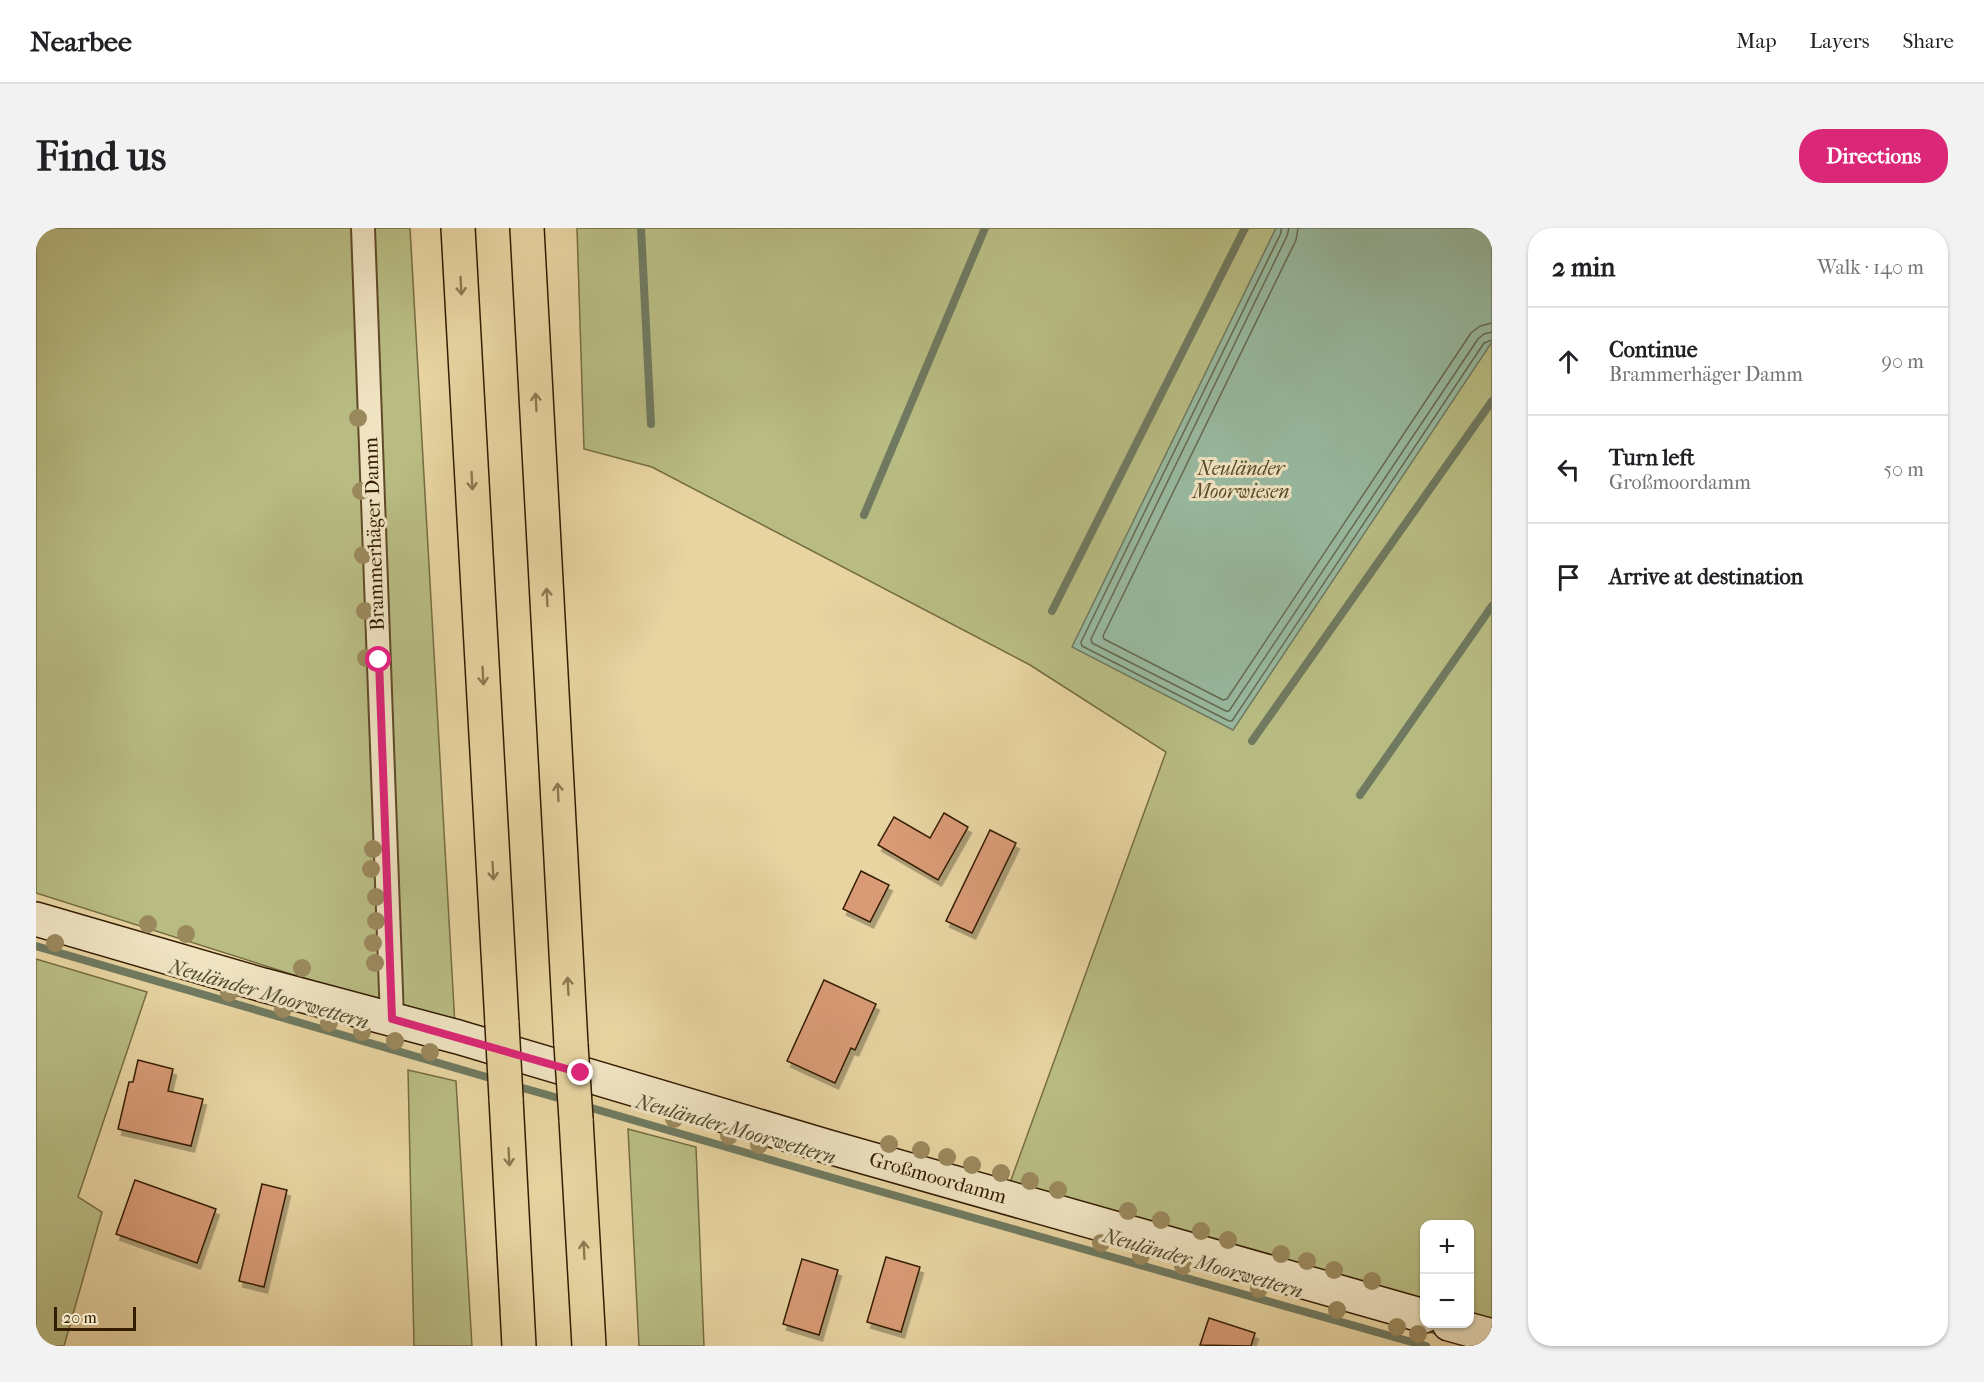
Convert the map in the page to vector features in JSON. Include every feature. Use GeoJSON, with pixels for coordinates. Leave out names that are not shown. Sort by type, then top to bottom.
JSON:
{"type":"FeatureCollection","features":[{"type":"Feature","properties":{"kind":"highway"},"geometry":{"type":"LineString","coordinates":[[458,228],[519,1346]]}},
{"type":"Feature","properties":{"kind":"highway"},"geometry":{"type":"LineString","coordinates":[[527,228],[589,1346]]}},
{"type":"Feature","properties":{"kind":"street","name":"Brammerhäger Damm"},"geometry":{"type":"LineString","coordinates":[[363,228],[392,1019]]}},
{"type":"Feature","properties":{"kind":"street","name":"Großmoordamm"},"geometry":{"type":"LineString","coordinates":[[36,920],[252,982],[392,1019],[852,1154],[1420,1315]]}},
{"type":"Feature","properties":{"kind":"street"},"geometry":{"type":"LineString","coordinates":[[1466,1328],[1492,1336]]}},
{"type":"Feature","properties":{"kind":"green space"},"geometry":{"type":"Polygon","coordinates":[[[36,228],[410,228],[455,1026],[36,893],[36,228]]]}},
{"type":"Feature","properties":{"kind":"green space","name":"Neuländer Moorwiesen"},"geometry":{"type":"Polygon","coordinates":[[[577,228],[1492,228],[1492,1346],[1475,1346],[1003,1202],[1166,752],[1030,665],[652,467],[584,449],[577,228]]]}},
{"type":"Feature","properties":{"kind":"green space"},"geometry":{"type":"Polygon","coordinates":[[[36,959],[147,992],[78,1197],[102,1212],[64,1346],[36,1346],[36,959]]]}},
{"type":"Feature","properties":{"kind":"green space"},"geometry":{"type":"Polygon","coordinates":[[[408,1070],[456,1081],[472,1346],[414,1346],[408,1070]]]}},
{"type":"Feature","properties":{"kind":"green space"},"geometry":{"type":"Polygon","coordinates":[[[628,1129],[696,1147],[704,1346],[639,1346],[628,1129]]]}},
{"type":"Feature","properties":{"kind":"water"},"geometry":{"type":"Polygon","coordinates":[[[1276,228],[1492,228],[1492,342],[1233,730],[1072,647],[1276,228]]]}},
{"type":"Feature","properties":{"kind":"building"},"geometry":{"type":"Polygon","coordinates":[[[944,813],[968,827],[938,880],[878,845],[894,817],[930,838],[944,813]]]}},
{"type":"Feature","properties":{"kind":"building"},"geometry":{"type":"Polygon","coordinates":[[[990,830],[1016,843],[972,933],[946,921],[990,830]]]}},
{"type":"Feature","properties":{"kind":"building"},"geometry":{"type":"Polygon","coordinates":[[[861,871],[889,885],[870,922],[843,909],[861,871]]]}},
{"type":"Feature","properties":{"kind":"building"},"geometry":{"type":"Polygon","coordinates":[[[824,980],[876,1004],[855,1050],[851,1048],[835,1083],[787,1061],[824,980]]]}},
{"type":"Feature","properties":{"kind":"building"},"geometry":{"type":"Polygon","coordinates":[[[138,1060],[173,1069],[168,1091],[203,1099],[191,1146],[118,1129],[129,1082],[133,1082],[138,1060]]]}},
{"type":"Feature","properties":{"kind":"building"},"geometry":{"type":"Polygon","coordinates":[[[135,1180],[216,1209],[197,1263],[116,1234],[135,1180]]]}},
{"type":"Feature","properties":{"kind":"building"},"geometry":{"type":"Polygon","coordinates":[[[262,1184],[287,1190],[264,1287],[239,1281],[262,1184]]]}},
{"type":"Feature","properties":{"kind":"building"},"geometry":{"type":"Polygon","coordinates":[[[886,1257],[920,1267],[901,1332],[867,1322],[886,1257]]]}},
{"type":"Feature","properties":{"kind":"building"},"geometry":{"type":"Polygon","coordinates":[[[802,1259],[838,1270],[819,1335],[783,1324],[802,1259]]]}},
{"type":"Feature","properties":{"kind":"building"},"geometry":{"type":"Polygon","coordinates":[[[1209,1318],[1255,1333],[1251,1346],[1200,1345],[1209,1318]]]}},
{"type":"Feature","properties":{"kind":"waterway"},"geometry":{"type":"LineString","coordinates":[[641,228],[651,424]]}},
{"type":"Feature","properties":{"kind":"waterway"},"geometry":{"type":"LineString","coordinates":[[864,515],[985,228]]}},
{"type":"Feature","properties":{"kind":"waterway"},"geometry":{"type":"LineString","coordinates":[[1052,611],[1245,228]]}},
{"type":"Feature","properties":{"kind":"waterway"},"geometry":{"type":"LineString","coordinates":[[1252,741],[1492,401]]}},
{"type":"Feature","properties":{"kind":"waterway"},"geometry":{"type":"LineString","coordinates":[[1360,795],[1492,606]]}},
{"type":"Feature","properties":{"kind":"waterway","name":"Neuländer Moorwettern"},"geometry":{"type":"LineString","coordinates":[[36,946],[497,1080]]}},
{"type":"Feature","properties":{"kind":"waterway","name":"Neuländer Moorwettern"},"geometry":{"type":"LineString","coordinates":[[512,1085],[569,1101]]}},
{"type":"Feature","properties":{"kind":"waterway","name":"Neuländer Moorwettern"},"geometry":{"type":"LineString","coordinates":[[581,1105],[1426,1346]]}},
{"type":"Feature","properties":{"kind":"route"},"geometry":{"type":"LineString","coordinates":[[379,660],[392,1019],[581,1073]]}}]}
